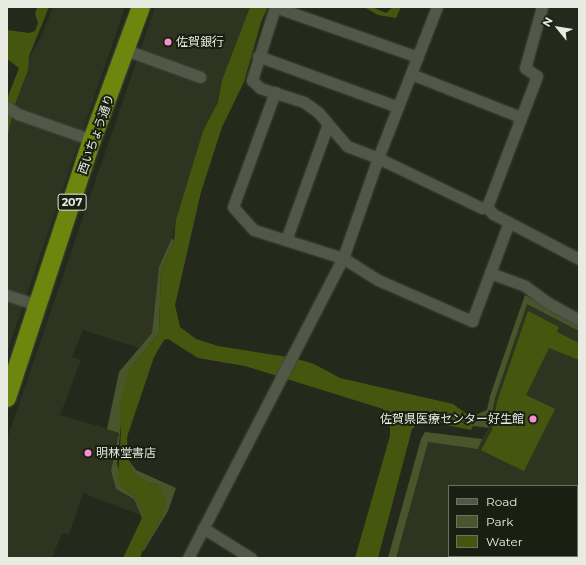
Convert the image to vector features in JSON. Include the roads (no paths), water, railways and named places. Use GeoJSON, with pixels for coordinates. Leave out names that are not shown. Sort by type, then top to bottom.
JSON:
{"type":"FeatureCollection","features":[{"type":"Feature","properties":{"kind":"highway","name":"西いちょう通り"},"geometry":{"type":"LineString","coordinates":[[7,398],[92,140],[141,7]]}},
{"type":"Feature","properties":{"kind":"street"},"geometry":{"type":"LineString","coordinates":[[418,57],[275,7],[258,56],[252,80],[260,88],[304,102],[328,124],[347,146],[378,158],[482,208],[487,207]]}},
{"type":"Feature","properties":{"kind":"street"},"geometry":{"type":"LineString","coordinates":[[188,558],[277,383],[343,258],[378,158],[437,7]]}},
{"type":"Feature","properties":{"kind":"street"},"geometry":{"type":"LineString","coordinates":[[487,207],[520,117],[537,76],[525,68],[542,7]]}},
{"type":"Feature","properties":{"kind":"street"},"geometry":{"type":"LineString","coordinates":[[126,50],[200,77]]}},
{"type":"Feature","properties":{"kind":"street"},"geometry":{"type":"LineString","coordinates":[[258,56],[398,107]]}},
{"type":"Feature","properties":{"kind":"street"},"geometry":{"type":"LineString","coordinates":[[411,74],[520,117]]}},
{"type":"Feature","properties":{"kind":"street"},"geometry":{"type":"LineString","coordinates":[[275,92],[233,207],[254,230],[343,258],[378,280],[472,321],[509,222]]}},
{"type":"Feature","properties":{"kind":"street"},"geometry":{"type":"LineString","coordinates":[[7,107],[18,114],[92,140]]}},
{"type":"Feature","properties":{"kind":"street"},"geometry":{"type":"LineString","coordinates":[[286,240],[328,124]]}},
{"type":"Feature","properties":{"kind":"street"},"geometry":{"type":"LineString","coordinates":[[487,207],[493,214],[579,259]]}},
{"type":"Feature","properties":{"kind":"street"},"geometry":{"type":"LineString","coordinates":[[490,272],[525,286],[547,302],[579,320]]}},
{"type":"Feature","properties":{"kind":"street"},"geometry":{"type":"LineString","coordinates":[[7,295],[38,305]]}},
{"type":"Feature","properties":{"kind":"street"},"geometry":{"type":"LineString","coordinates":[[203,528],[251,558]]}},
{"type":"Feature","properties":{"kind":"water"},"geometry":{"type":"Polygon","coordinates":[[[37,7],[49,7],[29,56],[28,70],[15,104],[7,138],[7,99],[19,68],[7,59],[7,30],[29,33],[35,31],[38,23],[35,14],[37,7]]]}},
{"type":"Feature","properties":{"kind":"water"},"geometry":{"type":"Polygon","coordinates":[[[250,7],[268,7],[261,22],[244,82],[222,127],[201,192],[175,305],[180,327],[196,339],[218,346],[294,358],[314,364],[340,378],[453,404],[471,417],[473,426],[471,430],[426,421],[419,423],[412,429],[378,558],[355,558],[390,436],[390,416],[383,409],[245,366],[198,358],[168,339],[164,340],[154,357],[127,437],[128,459],[134,474],[148,483],[160,485],[166,503],[162,516],[143,549],[140,558],[123,558],[142,518],[142,510],[135,497],[122,487],[118,480],[121,431],[119,407],[129,370],[159,333],[161,270],[174,241],[176,220],[203,131],[218,102],[222,80],[250,7]]]}},
{"type":"Feature","properties":{"kind":"water"},"geometry":{"type":"Polygon","coordinates":[[[364,7],[372,7],[386,13],[393,7],[401,7],[396,18],[378,15],[364,7]]]}},
{"type":"Feature","properties":{"kind":"water"},"geometry":{"type":"Polygon","coordinates":[[[528,311],[559,327],[557,332],[579,343],[579,360],[549,348],[526,395],[555,409],[524,471],[481,450],[492,430],[497,402],[528,311]]]}},
{"type":"Feature","properties":{"kind":"place","name":"佐賀銀行"},"geometry":{"type":"Point","coordinates":[168,42]}},
{"type":"Feature","properties":{"kind":"place","name":"佐賀県医療センター好生館"},"geometry":{"type":"Point","coordinates":[533,419]}},
{"type":"Feature","properties":{"kind":"place","name":"明林堂書店"},"geometry":{"type":"Point","coordinates":[88,453]}}]}
